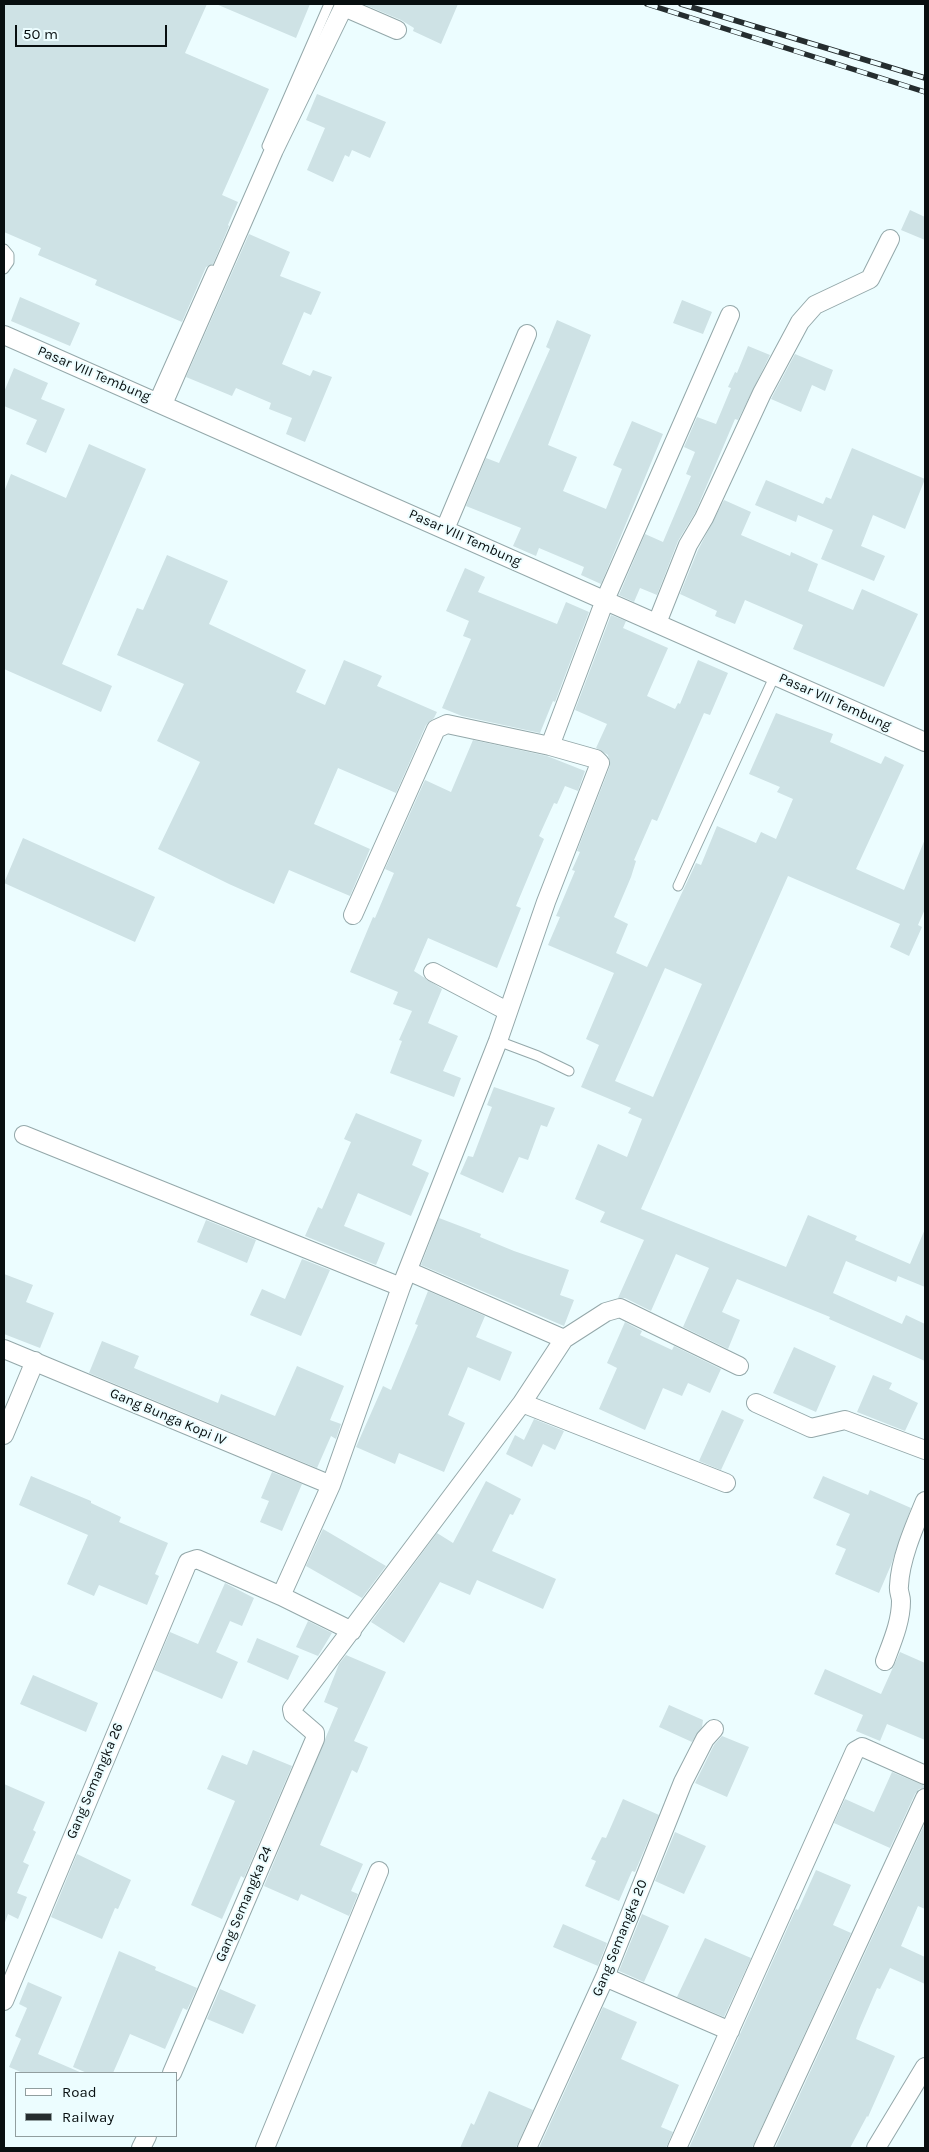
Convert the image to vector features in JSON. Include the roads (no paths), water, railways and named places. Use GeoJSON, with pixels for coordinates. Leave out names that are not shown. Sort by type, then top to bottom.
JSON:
{"type":"FeatureCollection","features":[{"type":"Feature","properties":{"kind":"street"},"geometry":{"type":"LineString","coordinates":[[158,402],[339,5],[397,30]]}},
{"type":"Feature","properties":{"kind":"street"},"geometry":{"type":"LineString","coordinates":[[658,623],[688,545],[704,518],[762,393],[800,322],[815,305],[870,279],[890,239]]}},
{"type":"Feature","properties":{"kind":"street"},"geometry":{"type":"LineString","coordinates":[[550,746],[605,600],[730,315]]}},
{"type":"Feature","properties":{"kind":"street"},"geometry":{"type":"LineString","coordinates":[[445,529],[527,334]]}},
{"type":"Feature","properties":{"kind":"street","name":"Pasar VIII Tembung"},"geometry":{"type":"LineString","coordinates":[[4,336],[158,402],[925,742]]}},
{"type":"Feature","properties":{"kind":"street"},"geometry":{"type":"LineString","coordinates":[[353,915],[436,729],[447,724],[550,746],[596,759],[600,766],[546,902],[498,1041],[401,1287],[331,1486],[281,1596],[352,1631],[522,1403],[564,1339],[606,1312],[620,1308],[739,1366]]}},
{"type":"Feature","properties":{"kind":"street"},"geometry":{"type":"LineString","coordinates":[[433,972],[507,1011]]}},
{"type":"Feature","properties":{"kind":"street"},"geometry":{"type":"LineString","coordinates":[[24,1135],[401,1287]]}},
{"type":"Feature","properties":{"kind":"street"},"geometry":{"type":"LineString","coordinates":[[408,1271],[564,1339]]}},
{"type":"Feature","properties":{"kind":"street","name":"Gang Bunga Kopi IV"},"geometry":{"type":"LineString","coordinates":[[4,1349],[331,1486]]}},
{"type":"Feature","properties":{"kind":"street"},"geometry":{"type":"LineString","coordinates":[[4,1435],[35,1361]]}},
{"type":"Feature","properties":{"kind":"street"},"geometry":{"type":"LineString","coordinates":[[522,1403],[726,1483]]}},
{"type":"Feature","properties":{"kind":"street"},"geometry":{"type":"LineString","coordinates":[[756,1403],[811,1428],[845,1420],[925,1450]]}},
{"type":"Feature","properties":{"kind":"street"},"geometry":{"type":"LineString","coordinates":[[885,1661],[898,1623],[901,1602],[899,1586],[902,1569],[913,1531],[925,1500]]}},
{"type":"Feature","properties":{"kind":"street","name":"Gang Semangka 26"},"geometry":{"type":"LineString","coordinates":[[4,2001],[188,1562],[197,1559],[281,1596]]}},
{"type":"Feature","properties":{"kind":"street","name":"Gang Semangka 24"},"geometry":{"type":"LineString","coordinates":[[172,2072],[316,1735],[293,1714],[292,1710],[352,1631]]}},
{"type":"Feature","properties":{"kind":"street","name":"Gang Semangka 20"},"geometry":{"type":"LineString","coordinates":[[527,2148],[605,1977],[683,1782],[705,1740],[714,1729]]}},
{"type":"Feature","properties":{"kind":"street"},"geometry":{"type":"LineString","coordinates":[[678,2148],[855,1751],[862,1746],[925,1775]]}},
{"type":"Feature","properties":{"kind":"street"},"geometry":{"type":"LineString","coordinates":[[763,2148],[925,1798]]}},
{"type":"Feature","properties":{"kind":"street"},"geometry":{"type":"LineString","coordinates":[[265,2148],[379,1871]]}},
{"type":"Feature","properties":{"kind":"street"},"geometry":{"type":"LineString","coordinates":[[605,1977],[730,2031]]}},
{"type":"Feature","properties":{"kind":"street"},"geometry":{"type":"LineString","coordinates":[[876,2148],[925,2067]]}},
{"type":"Feature","properties":{"kind":"lane"},"geometry":{"type":"LineString","coordinates":[[4,249],[9,255],[9,262],[4,269]]}},
{"type":"Feature","properties":{"kind":"lane"},"geometry":{"type":"LineString","coordinates":[[678,886],[776,675]]}},
{"type":"Feature","properties":{"kind":"lane"},"geometry":{"type":"LineString","coordinates":[[498,1041],[538,1056],[570,1071]]}},
{"type":"Feature","properties":{"kind":"railway"},"geometry":{"type":"LineString","coordinates":[[647,4],[925,92]]}},
{"type":"Feature","properties":{"kind":"railway"},"geometry":{"type":"LineString","coordinates":[[681,4],[925,78]]}}]}
